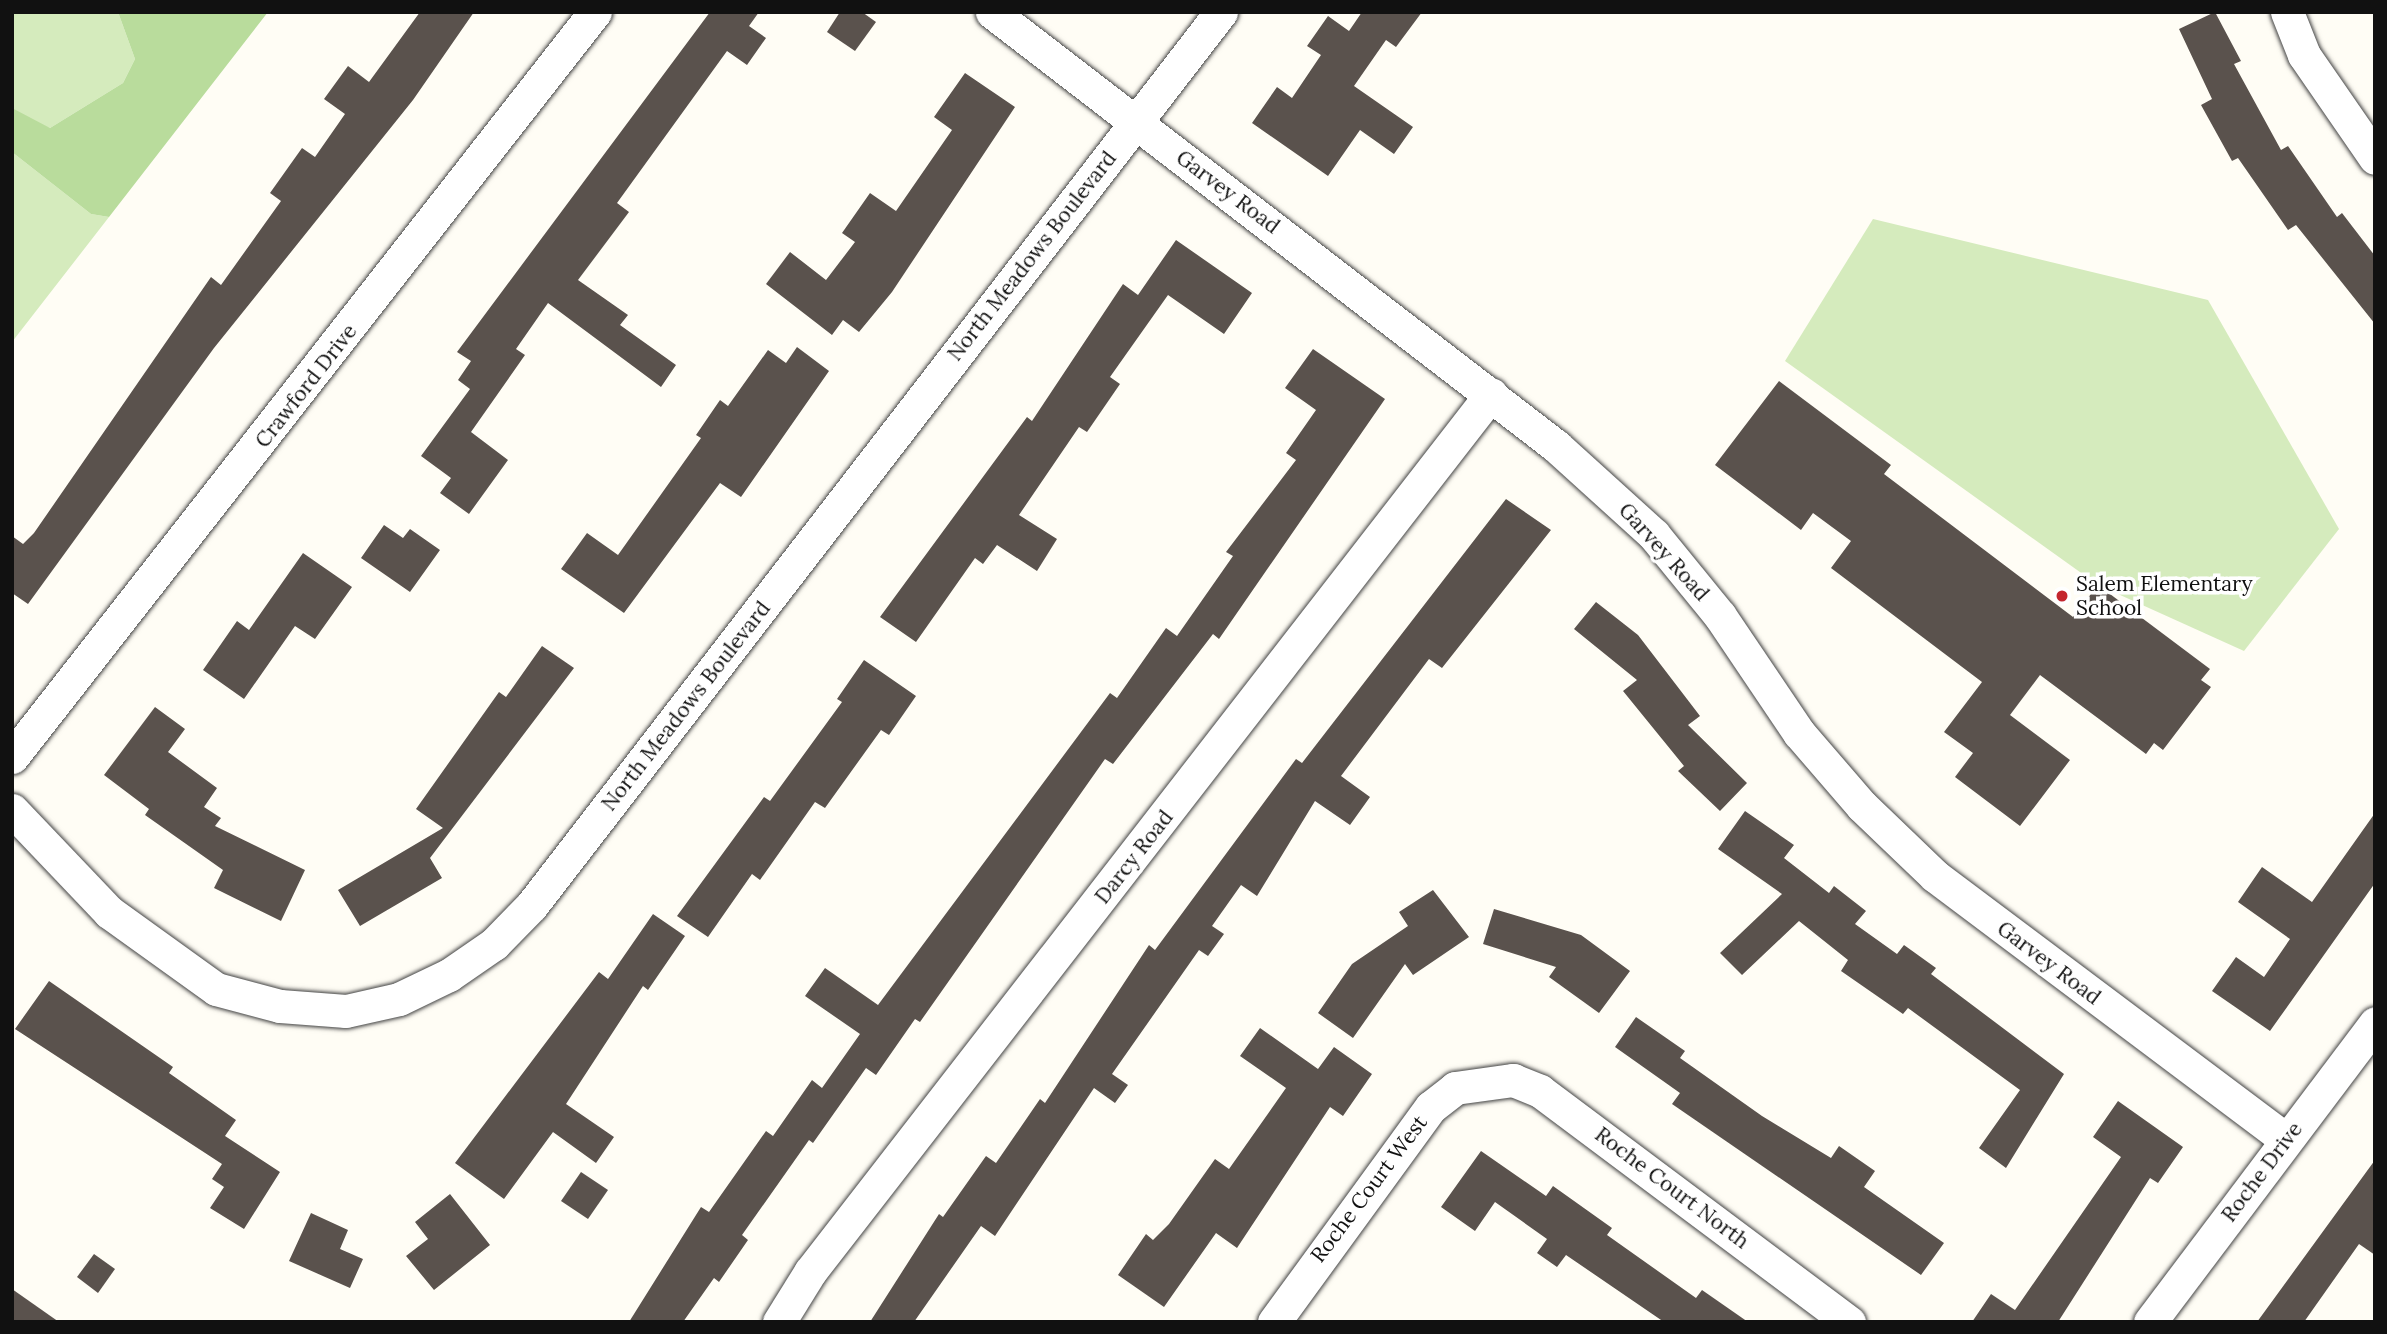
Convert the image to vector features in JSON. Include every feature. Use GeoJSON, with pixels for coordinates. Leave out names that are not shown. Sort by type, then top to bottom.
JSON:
{"type":"FeatureCollection","features":[{"type":"Feature","properties":{"kind":"street","name":"Crawford Drive"},"geometry":{"type":"LineString","coordinates":[[12,757],[595,12]]}},
{"type":"Feature","properties":{"kind":"street","name":"Garvey Road"},"geometry":{"type":"LineString","coordinates":[[992,12],[1491,394],[1654,535],[1720,616],[1799,733],[1935,876],[2286,1140]]}},
{"type":"Feature","properties":{"kind":"street","name":"North Meadows Boulevard"},"geometry":{"type":"LineString","coordinates":[[12,810],[108,912],[216,989],[280,1006],[346,1011],[399,999],[449,975],[494,944],[532,905],[1221,12]]}},
{"type":"Feature","properties":{"kind":"street"},"geometry":{"type":"LineString","coordinates":[[2287,12],[2304,55],[2375,158]]}},
{"type":"Feature","properties":{"kind":"street","name":"Darcy Road"},"geometry":{"type":"LineString","coordinates":[[779,1322],[810,1272],[1491,394]]}},
{"type":"Feature","properties":{"kind":"street","name":"Roche Drive"},"geometry":{"type":"LineString","coordinates":[[2150,1322],[2375,1023]]}},
{"type":"Feature","properties":{"kind":"street","name":"Roche Court West"},"geometry":{"type":"LineString","coordinates":[[1274,1322],[1431,1107],[1455,1088],[1484,1080]]}},
{"type":"Feature","properties":{"kind":"street","name":"Roche Court North"},"geometry":{"type":"LineString","coordinates":[[1484,1080],[1513,1080],[1540,1091],[1849,1322]]}},
{"type":"Feature","properties":{"kind":"green space"},"geometry":{"type":"Polygon","coordinates":[[[12,12],[118,12],[135,59],[123,83],[50,128],[32,124],[12,108],[12,12]]]}},
{"type":"Feature","properties":{"kind":"green space"},"geometry":{"type":"Polygon","coordinates":[[[118,12],[268,12],[109,217],[91,214],[12,152],[12,108],[50,128],[123,83],[135,59],[118,12]]]}},
{"type":"Feature","properties":{"kind":"green space"},"geometry":{"type":"Polygon","coordinates":[[[12,152],[91,214],[109,217],[12,342],[12,152]]]}},
{"type":"Feature","properties":{"kind":"green space"},"geometry":{"type":"Polygon","coordinates":[[[1873,219],[2208,300],[2339,529],[2244,651],[2098,585],[1785,361],[1873,219]]]}},
{"type":"Feature","properties":{"kind":"building"},"geometry":{"type":"Polygon","coordinates":[[[420,12],[474,12],[413,100],[214,348],[28,604],[12,593],[12,536],[23,544],[34,533],[211,277],[221,285],[281,201],[270,193],[302,148],[315,157],[345,114],[324,99],[348,66],[369,82],[420,12]]]}},
{"type":"Feature","properties":{"kind":"building"},"geometry":{"type":"Polygon","coordinates":[[[710,12],[759,12],[749,26],[766,38],[747,65],[727,51],[617,203],[629,212],[578,280],[628,315],[620,325],[676,365],[661,387],[548,303],[516,349],[525,355],[471,432],[508,460],[469,514],[440,493],[451,478],[421,456],[470,389],[458,380],[471,361],[457,352],[710,12]]]}},
{"type":"Feature","properties":{"kind":"building"},"geometry":{"type":"Polygon","coordinates":[[[840,12],[862,12],[876,22],[855,51],[827,32],[840,12]]]}},
{"type":"Feature","properties":{"kind":"building"},"geometry":{"type":"Polygon","coordinates":[[[1362,12],[1422,12],[1396,47],[1386,40],[1354,86],[1413,127],[1394,154],[1360,130],[1328,176],[1252,123],[1277,87],[1292,98],[1321,55],[1307,46],[1328,16],[1349,31],[1362,12]]]}},
{"type":"Feature","properties":{"kind":"building"},"geometry":{"type":"Polygon","coordinates":[[[2215,12],[2241,61],[2234,64],[2281,150],[2288,146],[2337,217],[2342,213],[2375,256],[2375,324],[2296,225],[2288,230],[2238,158],[2232,161],[2201,105],[2212,99],[2179,29],[2215,12]]]}},
{"type":"Feature","properties":{"kind":"building"},"geometry":{"type":"Polygon","coordinates":[[[965,73],[1015,107],[892,292],[859,332],[843,320],[832,335],[766,284],[790,252],[826,280],[855,242],[842,233],[870,193],[896,211],[952,130],[934,117],[965,73]]]}},
{"type":"Feature","properties":{"kind":"building"},"geometry":{"type":"Polygon","coordinates":[[[1176,240],[1252,293],[1224,334],[1168,295],[1110,377],[1120,384],[1087,432],[1079,427],[1019,515],[1057,539],[1037,571],[997,545],[983,564],[975,558],[916,642],[880,617],[1027,417],[1032,421],[1123,284],[1138,295],[1176,240]]]}},
{"type":"Feature","properties":{"kind":"building"},"geometry":{"type":"Polygon","coordinates":[[[797,347],[829,371],[741,497],[720,483],[624,613],[561,569],[587,533],[618,555],[701,438],[696,435],[720,400],[728,406],[768,350],[786,363],[797,347]]]}},
{"type":"Feature","properties":{"kind":"building"},"geometry":{"type":"Polygon","coordinates":[[[1313,349],[1385,399],[1219,639],[1213,634],[1113,764],[1105,759],[920,1022],[915,1019],[876,1075],[866,1068],[813,1143],[809,1140],[742,1235],[748,1240],[719,1282],[714,1278],[683,1322],[629,1322],[701,1207],[709,1212],[766,1131],[773,1136],[812,1080],[822,1088],[860,1034],[805,996],[825,968],[878,1005],[1110,693],[1117,698],[1166,628],[1177,636],[1233,556],[1226,552],[1296,460],[1286,453],[1316,410],[1285,388],[1313,349]]]}},
{"type":"Feature","properties":{"kind":"building","name":"Salem Elementary School"},"geometry":{"type":"Polygon","coordinates":[[[1779,381],[1891,465],[1884,474],[2073,617],[2098,585],[2210,669],[2201,680],[2211,687],[2163,750],[2154,743],[2146,754],[2040,675],[2010,715],[2070,760],[2020,826],[1955,777],[1973,753],[1944,732],[1982,682],[1831,568],[1851,541],[1813,513],[1801,530],[1715,465],[1779,381]]]}},
{"type":"Feature","properties":{"kind":"building"},"geometry":{"type":"Polygon","coordinates":[[[1506,499],[1551,530],[1442,668],[1429,659],[1341,776],[1370,797],[1350,825],[1315,801],[1257,896],[1241,885],[1212,926],[1224,934],[1208,956],[1199,950],[1112,1074],[1128,1085],[1115,1103],[1094,1088],[995,1236],[981,1226],[914,1322],[870,1322],[939,1214],[943,1217],[986,1156],[996,1163],[1040,1099],[1045,1103],[1149,945],[1155,950],[1296,759],[1302,763],[1506,499]]]}},
{"type":"Feature","properties":{"kind":"building"},"geometry":{"type":"Polygon","coordinates":[[[384,525],[403,538],[410,529],[440,550],[410,592],[361,558],[384,525]]]}},
{"type":"Feature","properties":{"kind":"building"},"geometry":{"type":"Polygon","coordinates":[[[303,553],[352,587],[315,639],[295,626],[244,699],[203,670],[237,621],[249,630],[303,553]]]}},
{"type":"Feature","properties":{"kind":"building"},"geometry":{"type":"Polygon","coordinates":[[[1596,602],[1638,635],[1700,716],[1688,725],[1747,783],[1720,811],[1678,771],[1684,766],[1623,691],[1637,680],[1574,629],[1596,602]]]}},
{"type":"Feature","properties":{"kind":"building"},"geometry":{"type":"Polygon","coordinates":[[[542,646],[574,668],[430,858],[442,878],[360,926],[338,890],[443,828],[416,809],[499,692],[506,697],[542,646]]]}},
{"type":"Feature","properties":{"kind":"building"},"geometry":{"type":"Polygon","coordinates":[[[864,660],[916,696],[889,735],[881,730],[825,808],[815,802],[760,880],[752,874],[708,937],[677,916],[764,797],[770,801],[842,702],[837,699],[864,660]]]}},
{"type":"Feature","properties":{"kind":"building"},"geometry":{"type":"Polygon","coordinates":[[[155,707],[185,729],[168,752],[217,788],[204,807],[221,818],[215,826],[305,870],[281,921],[214,888],[223,870],[145,815],[149,809],[104,775],[155,707]]]}},
{"type":"Feature","properties":{"kind":"building"},"geometry":{"type":"Polygon","coordinates":[[[1745,811],[1794,845],[1784,858],[1829,893],[1834,886],[1866,911],[1855,924],[1897,954],[1904,945],[1936,968],[1931,974],[2064,1074],[2006,1168],[1979,1148],[2020,1090],[1908,1008],[1903,1014],[1841,971],[1848,960],[1799,921],[1742,975],[1720,953],[1782,894],[1718,849],[1745,811]]]}},
{"type":"Feature","properties":{"kind":"building"},"geometry":{"type":"Polygon","coordinates":[[[2375,813],[2375,883],[2270,1031],[2212,991],[2236,957],[2264,977],[2290,939],[2238,902],[2262,867],[2312,902],[2375,813]]]}},
{"type":"Feature","properties":{"kind":"building"},"geometry":{"type":"Polygon","coordinates":[[[1433,890],[1469,937],[1413,975],[1405,964],[1353,1038],[1318,1013],[1352,964],[1408,926],[1399,912],[1433,890]]]}},
{"type":"Feature","properties":{"kind":"building"},"geometry":{"type":"Polygon","coordinates":[[[1494,909],[1581,935],[1630,971],[1599,1013],[1549,977],[1556,967],[1483,944],[1494,909]]]}},
{"type":"Feature","properties":{"kind":"building"},"geometry":{"type":"Polygon","coordinates":[[[653,914],[685,936],[648,990],[643,986],[566,1104],[614,1137],[596,1163],[553,1132],[504,1199],[455,1163],[599,972],[608,979],[653,914]]]}},
{"type":"Feature","properties":{"kind":"building"},"geometry":{"type":"Polygon","coordinates":[[[49,981],[173,1067],[169,1073],[236,1120],[225,1136],[280,1172],[244,1229],[210,1208],[224,1187],[212,1179],[222,1164],[15,1029],[49,981]]]}},
{"type":"Feature","properties":{"kind":"building"},"geometry":{"type":"Polygon","coordinates":[[[1636,1017],[1685,1051],[1680,1058],[1762,1116],[1831,1158],[1839,1146],[1875,1171],[1864,1187],[1944,1243],[1921,1275],[1672,1104],[1680,1093],[1615,1047],[1636,1017]]]}},
{"type":"Feature","properties":{"kind":"building"},"geometry":{"type":"Polygon","coordinates":[[[1260,1028],[1318,1069],[1334,1047],[1372,1074],[1343,1116],[1330,1107],[1237,1248],[1216,1233],[1164,1307],[1118,1275],[1146,1234],[1153,1240],[1169,1224],[1215,1159],[1229,1169],[1286,1088],[1240,1056],[1260,1028]]]}},
{"type":"Feature","properties":{"kind":"building"},"geometry":{"type":"Polygon","coordinates":[[[2118,1101],[2183,1147],[2158,1183],[2150,1178],[2058,1322],[1972,1322],[1991,1294],[2015,1310],[2121,1157],[2093,1137],[2118,1101]]]}},
{"type":"Feature","properties":{"kind":"building"},"geometry":{"type":"Polygon","coordinates":[[[1481,1151],[1546,1196],[1553,1186],[1612,1228],[1607,1235],[1696,1298],[1702,1290],[1748,1322],[1664,1322],[1566,1255],[1557,1267],[1537,1253],[1547,1239],[1495,1202],[1475,1231],[1441,1207],[1481,1151]]]}},
{"type":"Feature","properties":{"kind":"building"},"geometry":{"type":"Polygon","coordinates":[[[2375,1160],[2375,1255],[2359,1244],[2304,1322],[2257,1322],[2375,1160]]]}},
{"type":"Feature","properties":{"kind":"building"},"geometry":{"type":"Polygon","coordinates":[[[581,1172],[608,1190],[588,1219],[561,1201],[581,1172]]]}},
{"type":"Feature","properties":{"kind":"building"},"geometry":{"type":"Polygon","coordinates":[[[450,1194],[490,1245],[434,1290],[406,1256],[428,1239],[415,1222],[450,1194]]]}},
{"type":"Feature","properties":{"kind":"building"},"geometry":{"type":"Polygon","coordinates":[[[311,1213],[348,1230],[340,1249],[363,1259],[350,1288],[289,1261],[311,1213]]]}},
{"type":"Feature","properties":{"kind":"building"},"geometry":{"type":"Polygon","coordinates":[[[94,1254],[115,1269],[98,1293],[77,1277],[94,1254]]]}},
{"type":"Feature","properties":{"kind":"building"},"geometry":{"type":"Polygon","coordinates":[[[12,1289],[59,1322],[12,1322],[12,1289]]]}},
{"type":"Feature","properties":{"kind":"place","name":"Salem Elementary School"},"geometry":{"type":"Point","coordinates":[2062,596]}}]}
